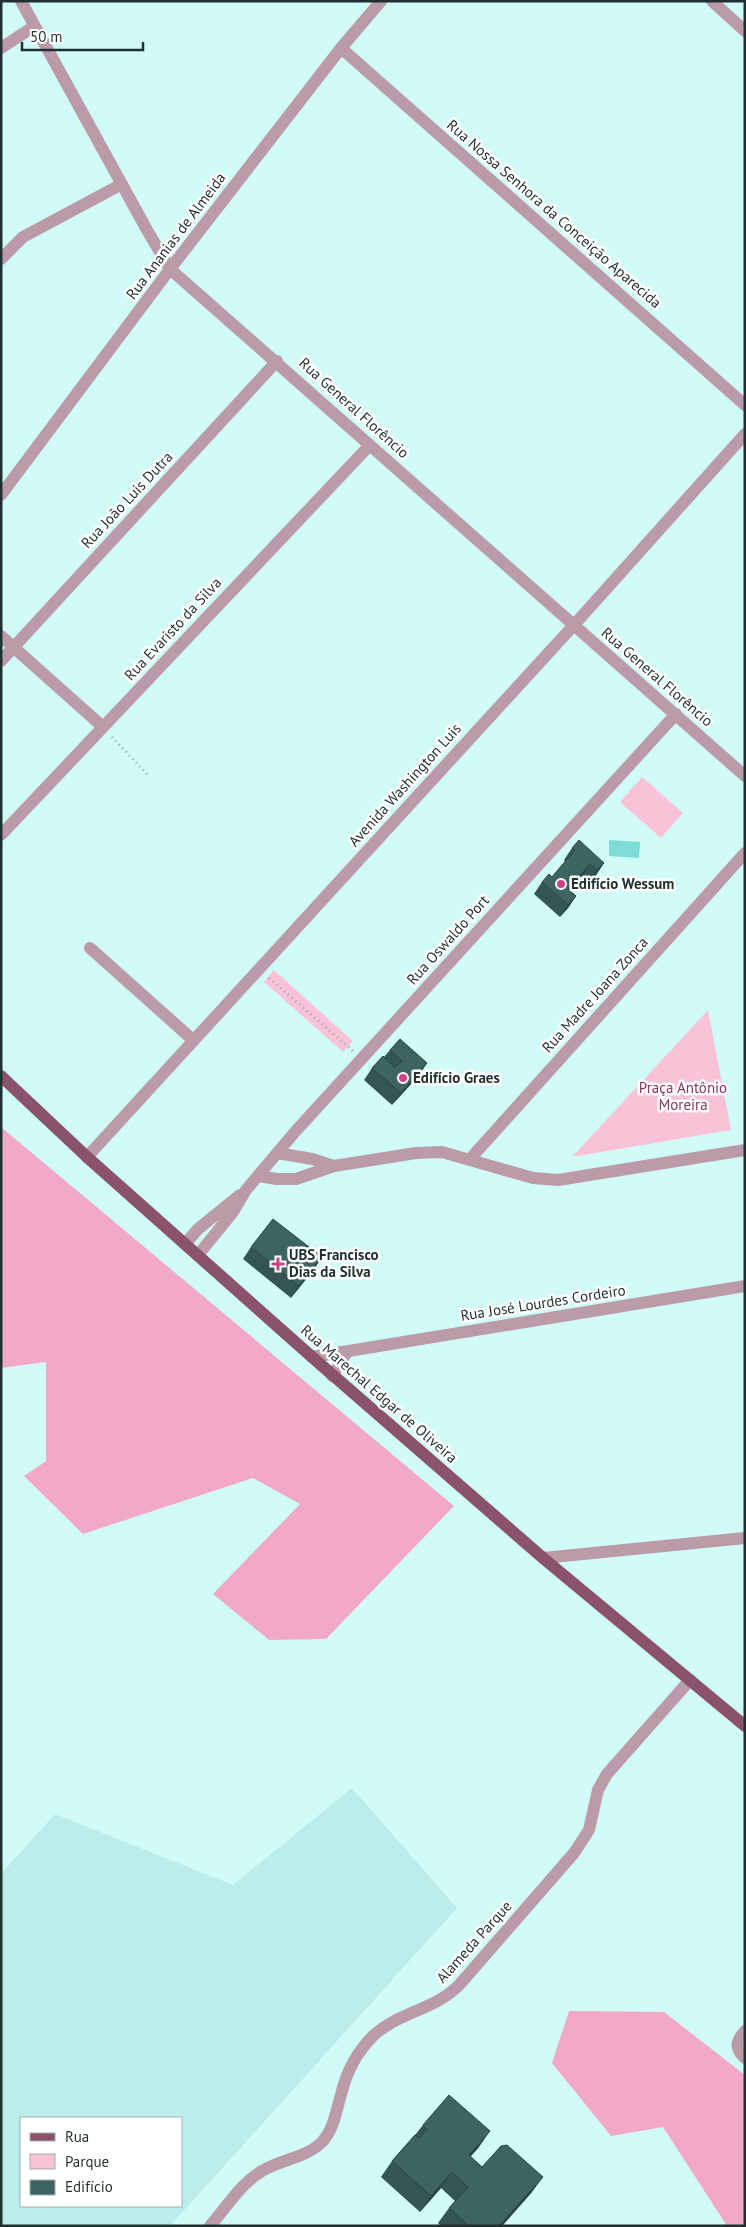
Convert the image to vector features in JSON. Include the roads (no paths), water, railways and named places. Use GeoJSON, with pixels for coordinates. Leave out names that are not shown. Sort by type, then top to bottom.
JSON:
{"type":"FeatureCollection","features":[{"type":"Feature","properties":{"kind":"main road","name":"Rua Marechal Edgar de Oliveira"},"geometry":{"type":"LineString","coordinates":[[1,1076],[87,1157],[332,1376],[543,1558],[745,1726]]}},
{"type":"Feature","properties":{"kind":"street","name":"Rua General Florêncio"},"geometry":{"type":"LineString","coordinates":[[21,1],[170,269],[277,361],[369,446],[429,496],[745,776]]}},
{"type":"Feature","properties":{"kind":"street","name":"Rua Ananias de Almeida"},"geometry":{"type":"LineString","coordinates":[[1,494],[170,269],[341,48],[381,1]]}},
{"type":"Feature","properties":{"kind":"street"},"geometry":{"type":"LineString","coordinates":[[712,1],[743,25]]}},
{"type":"Feature","properties":{"kind":"street"},"geometry":{"type":"LineString","coordinates":[[1,48],[34,27]]}},
{"type":"Feature","properties":{"kind":"street","name":"Rua Nossa Senhora da Conceição Aparecida"},"geometry":{"type":"LineString","coordinates":[[341,48],[745,405]]}},
{"type":"Feature","properties":{"kind":"street"},"geometry":{"type":"LineString","coordinates":[[1,259],[23,237],[122,184]]}},
{"type":"Feature","properties":{"kind":"street","name":"Rua João Luis Dutra"},"geometry":{"type":"LineString","coordinates":[[1,661],[277,361]]}},
{"type":"Feature","properties":{"kind":"street","name":"Avenida Washington Luis"},"geometry":{"type":"LineString","coordinates":[[87,1157],[574,625],[745,434]]}},
{"type":"Feature","properties":{"kind":"street","name":"Rua Evaristo da Silva"},"geometry":{"type":"LineString","coordinates":[[1,835],[369,446]]}},
{"type":"Feature","properties":{"kind":"street"},"geometry":{"type":"LineString","coordinates":[[1,636],[103,727]]}},
{"type":"Feature","properties":{"kind":"street","name":"Rua Oswaldo Port"},"geometry":{"type":"LineString","coordinates":[[198,1255],[233,1212],[246,1190],[277,1153],[676,714]]}},
{"type":"Feature","properties":{"kind":"street","name":"Rua Madre Joana Zonca"},"geometry":{"type":"LineString","coordinates":[[470,1159],[745,854]]}},
{"type":"Feature","properties":{"kind":"street"},"geometry":{"type":"LineString","coordinates":[[90,948],[193,1040]]}},
{"type":"Feature","properties":{"kind":"street"},"geometry":{"type":"LineString","coordinates":[[258,1176],[296,1179],[334,1166],[416,1153],[442,1152],[533,1178],[558,1180],[745,1150]]}},
{"type":"Feature","properties":{"kind":"street"},"geometry":{"type":"LineString","coordinates":[[277,1153],[312,1159],[334,1166]]}},
{"type":"Feature","properties":{"kind":"street","name":"Rua Oswaldo Port"},"geometry":{"type":"LineString","coordinates":[[185,1244],[198,1229],[246,1190]]}},
{"type":"Feature","properties":{"kind":"street","name":"Rua José Lourdes Cordeiro"},"geometry":{"type":"LineString","coordinates":[[312,1357],[745,1286]]}},
{"type":"Feature","properties":{"kind":"street"},"geometry":{"type":"LineString","coordinates":[[332,1376],[347,1352]]}},
{"type":"Feature","properties":{"kind":"street"},"geometry":{"type":"LineString","coordinates":[[543,1558],[745,1538]]}},
{"type":"Feature","properties":{"kind":"street","name":"Alameda Parque"},"geometry":{"type":"LineString","coordinates":[[210,2226],[256,2175],[269,2167],[308,2152],[321,2142],[332,2126],[349,2070],[366,2044],[374,2036],[394,2021],[441,2000],[460,1984],[574,1853],[589,1830],[598,1790],[607,1774],[690,1680]]}},
{"type":"Feature","properties":{"kind":"street"},"geometry":{"type":"LineString","coordinates":[[745,2031],[739,2037],[737,2048],[745,2058]]}},
{"type":"Feature","properties":{"kind":"water"},"geometry":{"type":"Polygon","coordinates":[[[609,840],[640,842],[639,858],[609,856],[609,840]]]}},
{"type":"Feature","properties":{"kind":"place","name":"Edifício Wessum"},"geometry":{"type":"Point","coordinates":[561,884]}},
{"type":"Feature","properties":{"kind":"place","name":"Edifício Graes"},"geometry":{"type":"Point","coordinates":[403,1078]}},
{"type":"Feature","properties":{"kind":"place","name":"UBS Francisco Dias da Silva"},"geometry":{"type":"Point","coordinates":[278,1264]}},
{"type":"Feature","properties":{"kind":"park label","name":"Praça Antônio Moreira"},"geometry":{"type":"Point","coordinates":[683,1096]}}]}
